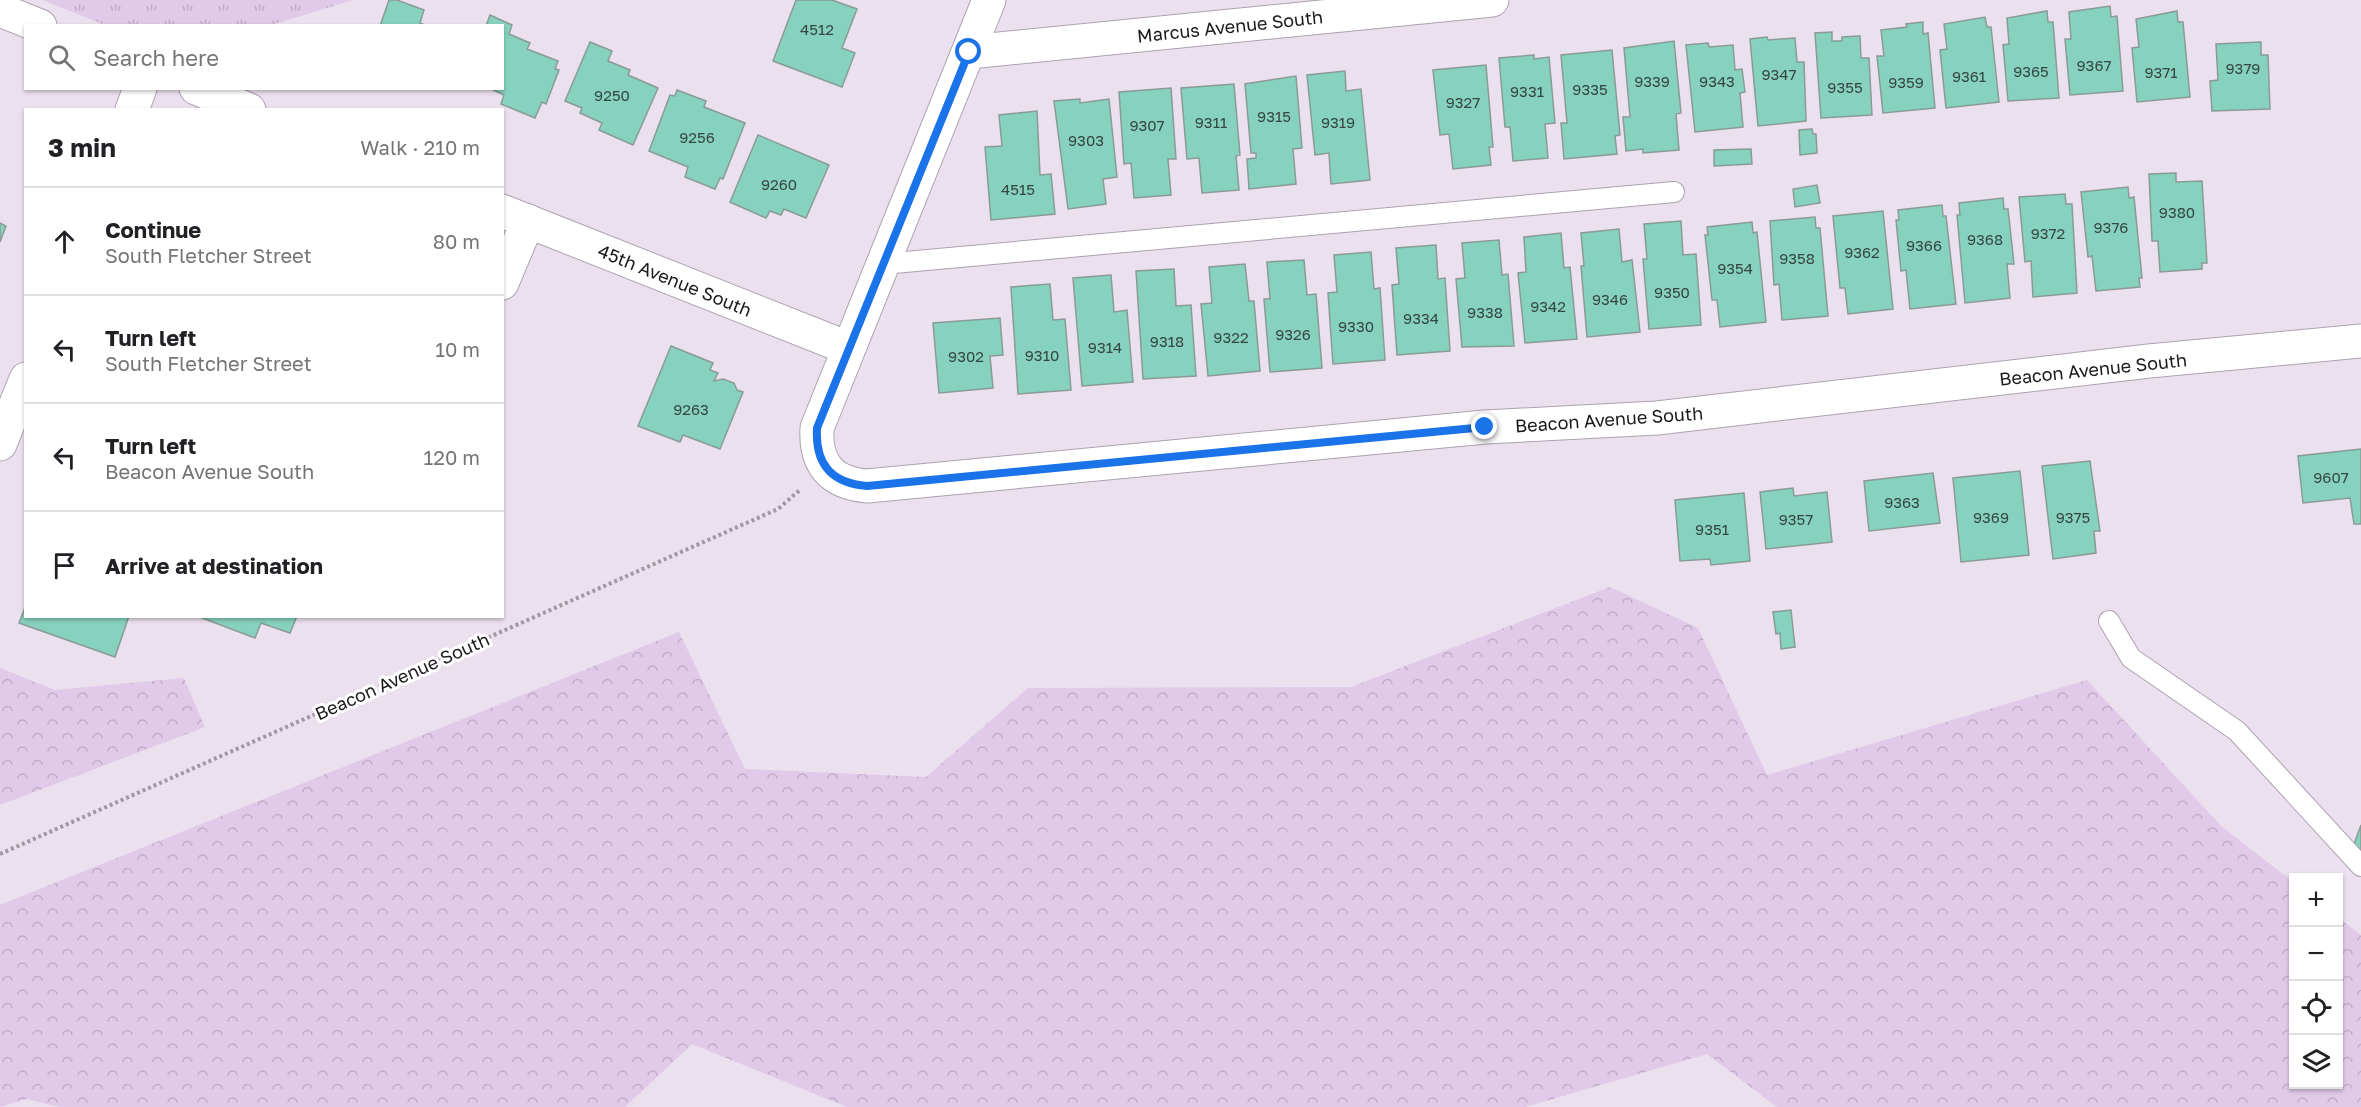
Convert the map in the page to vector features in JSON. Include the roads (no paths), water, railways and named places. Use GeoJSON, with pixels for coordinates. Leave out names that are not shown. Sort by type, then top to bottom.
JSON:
{"type":"FeatureCollection","features":[{"type":"Feature","properties":{"kind":"street"},"geometry":{"type":"LineString","coordinates":[[848,348],[989,0]]}},
{"type":"Feature","properties":{"kind":"street","name":"Marcus Avenue South"},"geometry":{"type":"LineString","coordinates":[[969,52],[1492,0]]}},
{"type":"Feature","properties":{"kind":"street"},"geometry":{"type":"LineString","coordinates":[[0,9],[35,24]]}},
{"type":"Feature","properties":{"kind":"street"},"geometry":{"type":"LineString","coordinates":[[133,108],[139,90]]}},
{"type":"Feature","properties":{"kind":"street"},"geometry":{"type":"LineString","coordinates":[[201,90],[244,108]]}},
{"type":"Feature","properties":{"kind":"street"},"geometry":{"type":"LineString","coordinates":[[504,273],[515,216]]}},
{"type":"Feature","properties":{"kind":"street","name":"45th Avenue South"},"geometry":{"type":"LineString","coordinates":[[515,216],[848,348]]}},
{"type":"Feature","properties":{"kind":"street","name":"Beacon Avenue South"},"geometry":{"type":"LineString","coordinates":[[848,348],[817,428],[816,448],[824,466],[839,480],[867,486],[1485,427],[1657,418],[2149,361],[2361,340]]}},
{"type":"Feature","properties":{"kind":"street"},"geometry":{"type":"LineString","coordinates":[[0,444],[24,384]]}},
{"type":"Feature","properties":{"kind":"lane"},"geometry":{"type":"LineString","coordinates":[[883,264],[1674,192]]}},
{"type":"Feature","properties":{"kind":"lane"},"geometry":{"type":"LineString","coordinates":[[2109,621],[2131,658],[2237,731],[2361,866]]}}]}
